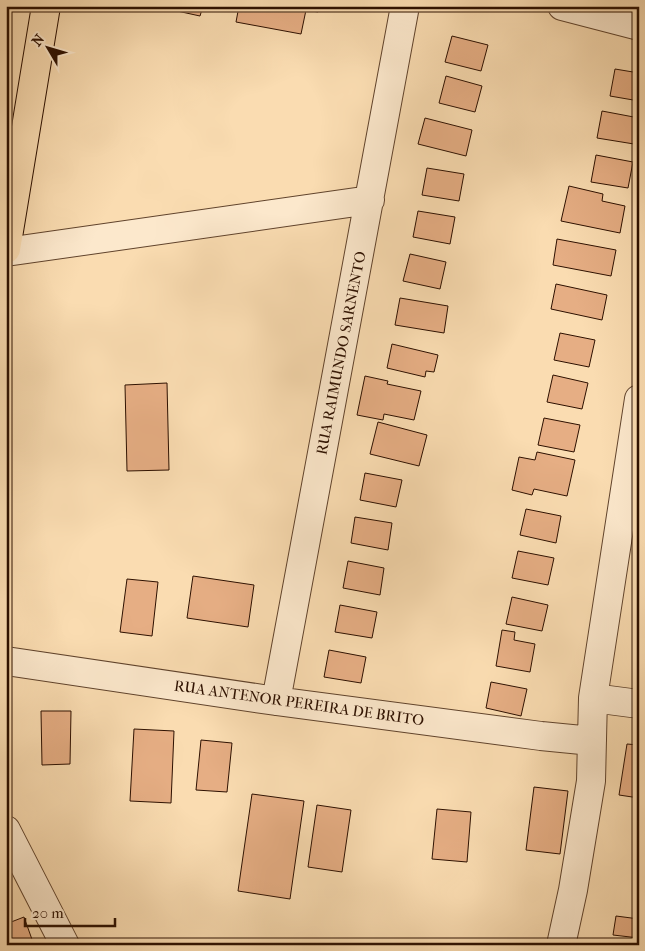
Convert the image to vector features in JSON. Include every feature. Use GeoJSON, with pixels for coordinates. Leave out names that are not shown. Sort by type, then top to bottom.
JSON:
{"type":"FeatureCollection","features":[{"type":"Feature","properties":{"kind":"main road"},"geometry":{"type":"LineString","coordinates":[[6,251],[46,6]]}},
{"type":"Feature","properties":{"kind":"street","name":"RUA RAIMUNDO SARNENTO"},"geometry":{"type":"LineString","coordinates":[[276,701],[405,6]]}},
{"type":"Feature","properties":{"kind":"street"},"geometry":{"type":"LineString","coordinates":[[562,6],[639,26]]}},
{"type":"Feature","properties":{"kind":"street"},"geometry":{"type":"LineString","coordinates":[[6,251],[370,200]]}},
{"type":"Feature","properties":{"kind":"street"},"geometry":{"type":"LineString","coordinates":[[561,945],[573,890],[591,781],[593,698],[639,399]]}},
{"type":"Feature","properties":{"kind":"street","name":"RUA ANTENOR PEREIRA DE BRITO"},"geometry":{"type":"LineString","coordinates":[[6,661],[276,701],[592,741]]}},
{"type":"Feature","properties":{"kind":"street"},"geometry":{"type":"LineString","coordinates":[[593,698],[639,704]]}},
{"type":"Feature","properties":{"kind":"street"},"geometry":{"type":"LineString","coordinates":[[6,830],[65,945]]}},
{"type":"Feature","properties":{"kind":"building"},"geometry":{"type":"Polygon","coordinates":[[[169,6],[203,6],[200,16],[168,9],[169,6]]]}},
{"type":"Feature","properties":{"kind":"building"},"geometry":{"type":"Polygon","coordinates":[[[239,6],[319,6],[318,12],[306,10],[301,34],[236,22],[239,6]]]}},
{"type":"Feature","properties":{"kind":"building"},"geometry":{"type":"Polygon","coordinates":[[[452,36],[488,45],[481,71],[445,62],[452,36]]]}},
{"type":"Feature","properties":{"kind":"building"},"geometry":{"type":"Polygon","coordinates":[[[615,69],[639,73],[639,101],[610,96],[615,69]]]}},
{"type":"Feature","properties":{"kind":"building"},"geometry":{"type":"Polygon","coordinates":[[[446,76],[482,86],[475,112],[439,103],[446,76]]]}},
{"type":"Feature","properties":{"kind":"building"},"geometry":{"type":"Polygon","coordinates":[[[602,111],[639,118],[634,144],[597,138],[602,111]]]}},
{"type":"Feature","properties":{"kind":"building"},"geometry":{"type":"Polygon","coordinates":[[[425,118],[472,130],[466,156],[418,144],[425,118]]]}},
{"type":"Feature","properties":{"kind":"building"},"geometry":{"type":"Polygon","coordinates":[[[596,155],[633,162],[628,188],[591,182],[596,155]]]}},
{"type":"Feature","properties":{"kind":"building"},"geometry":{"type":"Polygon","coordinates":[[[427,168],[464,174],[459,201],[422,195],[427,168]]]}},
{"type":"Feature","properties":{"kind":"building"},"geometry":{"type":"Polygon","coordinates":[[[569,186],[603,194],[602,201],[625,206],[620,233],[561,221],[569,186]]]}},
{"type":"Feature","properties":{"kind":"building"},"geometry":{"type":"Polygon","coordinates":[[[418,211],[455,217],[450,244],[413,237],[418,211]]]}},
{"type":"Feature","properties":{"kind":"building"},"geometry":{"type":"Polygon","coordinates":[[[557,239],[616,250],[611,276],[553,265],[557,239]]]}},
{"type":"Feature","properties":{"kind":"building"},"geometry":{"type":"Polygon","coordinates":[[[410,254],[446,262],[440,289],[403,281],[410,254]]]}},
{"type":"Feature","properties":{"kind":"building"},"geometry":{"type":"Polygon","coordinates":[[[556,284],[607,295],[602,320],[551,309],[556,284]]]}},
{"type":"Feature","properties":{"kind":"building"},"geometry":{"type":"Polygon","coordinates":[[[400,298],[448,306],[444,333],[395,325],[400,298]]]}},
{"type":"Feature","properties":{"kind":"building"},"geometry":{"type":"Polygon","coordinates":[[[560,333],[595,340],[589,367],[554,360],[560,333]]]}},
{"type":"Feature","properties":{"kind":"building"},"geometry":{"type":"Polygon","coordinates":[[[392,344],[438,355],[434,372],[426,371],[425,377],[387,368],[392,344]]]}},
{"type":"Feature","properties":{"kind":"building"},"geometry":{"type":"Polygon","coordinates":[[[553,375],[588,383],[582,409],[547,402],[553,375]]]}},
{"type":"Feature","properties":{"kind":"building"},"geometry":{"type":"Polygon","coordinates":[[[365,376],[388,381],[387,384],[421,391],[414,420],[384,414],[383,420],[357,415],[365,376]]]}},
{"type":"Feature","properties":{"kind":"building"},"geometry":{"type":"Polygon","coordinates":[[[167,383],[169,470],[127,471],[125,385],[167,383]]]}},
{"type":"Feature","properties":{"kind":"building"},"geometry":{"type":"Polygon","coordinates":[[[544,418],[580,425],[574,452],[538,445],[544,418]]]}},
{"type":"Feature","properties":{"kind":"building"},"geometry":{"type":"Polygon","coordinates":[[[378,422],[427,435],[419,466],[370,454],[378,422]]]}},
{"type":"Feature","properties":{"kind":"building"},"geometry":{"type":"Polygon","coordinates":[[[537,452],[575,460],[567,496],[534,489],[532,495],[512,490],[519,457],[535,460],[537,452]]]}},
{"type":"Feature","properties":{"kind":"building"},"geometry":{"type":"Polygon","coordinates":[[[365,473],[402,480],[396,507],[360,500],[365,473]]]}},
{"type":"Feature","properties":{"kind":"building"},"geometry":{"type":"Polygon","coordinates":[[[526,509],[561,516],[556,543],[520,535],[526,509]]]}},
{"type":"Feature","properties":{"kind":"building"},"geometry":{"type":"Polygon","coordinates":[[[355,517],[392,523],[388,550],[351,543],[355,517]]]}},
{"type":"Feature","properties":{"kind":"building"},"geometry":{"type":"Polygon","coordinates":[[[518,551],[554,558],[548,585],[512,578],[518,551]]]}},
{"type":"Feature","properties":{"kind":"building"},"geometry":{"type":"Polygon","coordinates":[[[348,561],[384,568],[380,595],[343,588],[348,561]]]}},
{"type":"Feature","properties":{"kind":"building"},"geometry":{"type":"Polygon","coordinates":[[[193,576],[254,585],[248,627],[187,618],[193,576]]]}},
{"type":"Feature","properties":{"kind":"building"},"geometry":{"type":"Polygon","coordinates":[[[127,579],[158,582],[152,636],[120,632],[127,579]]]}},
{"type":"Feature","properties":{"kind":"building"},"geometry":{"type":"Polygon","coordinates":[[[512,597],[548,605],[542,631],[506,624],[512,597]]]}},
{"type":"Feature","properties":{"kind":"building"},"geometry":{"type":"Polygon","coordinates":[[[340,605],[377,612],[372,638],[335,632],[340,605]]]}},
{"type":"Feature","properties":{"kind":"building"},"geometry":{"type":"Polygon","coordinates":[[[502,630],[515,632],[514,640],[535,644],[530,672],[496,666],[502,630]]]}},
{"type":"Feature","properties":{"kind":"building"},"geometry":{"type":"Polygon","coordinates":[[[329,650],[366,657],[361,683],[324,677],[329,650]]]}},
{"type":"Feature","properties":{"kind":"building"},"geometry":{"type":"Polygon","coordinates":[[[491,682],[527,689],[521,716],[486,708],[491,682]]]}},
{"type":"Feature","properties":{"kind":"building"},"geometry":{"type":"Polygon","coordinates":[[[41,711],[71,711],[70,764],[42,765],[41,711]]]}},
{"type":"Feature","properties":{"kind":"building"},"geometry":{"type":"Polygon","coordinates":[[[134,729],[174,731],[171,803],[130,801],[134,729]]]}},
{"type":"Feature","properties":{"kind":"building"},"geometry":{"type":"Polygon","coordinates":[[[201,740],[232,743],[227,792],[196,790],[201,740]]]}},
{"type":"Feature","properties":{"kind":"building"},"geometry":{"type":"Polygon","coordinates":[[[627,744],[639,745],[639,798],[619,795],[627,744]]]}},
{"type":"Feature","properties":{"kind":"building"},"geometry":{"type":"Polygon","coordinates":[[[534,787],[568,791],[560,854],[526,850],[534,787]]]}},
{"type":"Feature","properties":{"kind":"building"},"geometry":{"type":"Polygon","coordinates":[[[252,794],[304,801],[290,899],[238,891],[252,794]]]}},
{"type":"Feature","properties":{"kind":"building"},"geometry":{"type":"Polygon","coordinates":[[[317,805],[351,810],[342,872],[308,867],[317,805]]]}},
{"type":"Feature","properties":{"kind":"building"},"geometry":{"type":"Polygon","coordinates":[[[437,809],[471,812],[467,862],[432,859],[437,809]]]}},
{"type":"Feature","properties":{"kind":"building"},"geometry":{"type":"Polygon","coordinates":[[[616,916],[639,919],[639,938],[613,935],[616,916]]]}},
{"type":"Feature","properties":{"kind":"building"},"geometry":{"type":"Polygon","coordinates":[[[24,917],[34,945],[6,945],[6,924],[24,917]]]}}]}
